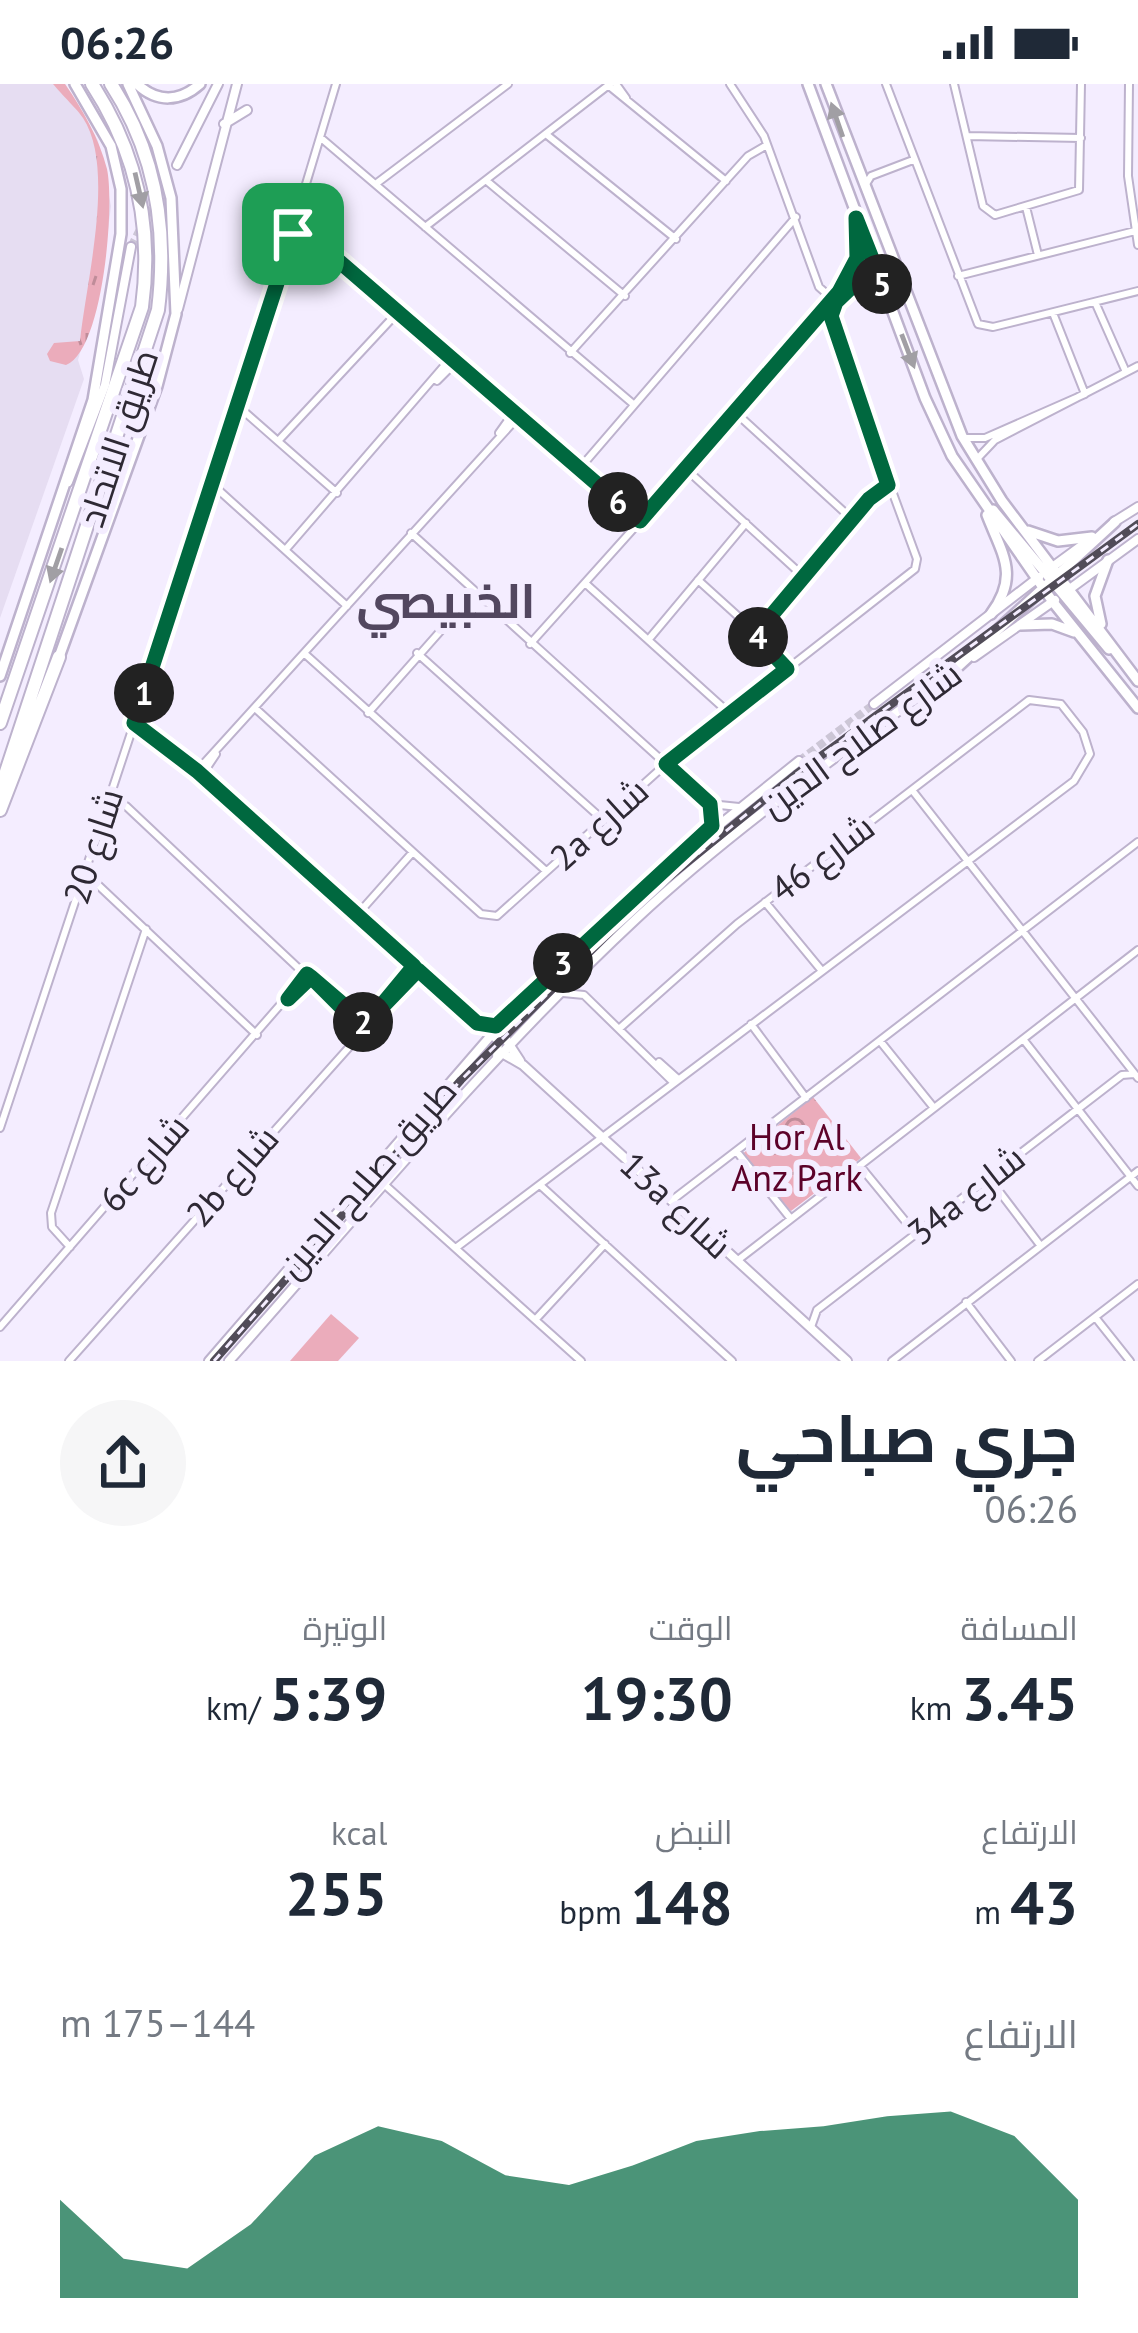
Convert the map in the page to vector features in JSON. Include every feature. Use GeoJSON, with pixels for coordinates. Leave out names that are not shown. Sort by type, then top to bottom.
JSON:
{"type":"FeatureCollection","features":[{"type":"Feature","properties":{"kind":"highway","name":"طريق الاتحاد"},"geometry":{"type":"LineString","coordinates":[[0,723],[142,308],[146,244],[137,180],[114,120],[92,84]]}},
{"type":"Feature","properties":{"kind":"highway","name":"طريق الاتحاد"},"geometry":{"type":"LineString","coordinates":[[0,790],[158,310],[163,248],[155,188],[137,131],[111,84]]}},
{"type":"Feature","properties":{"kind":"highway"},"geometry":{"type":"LineString","coordinates":[[0,810],[59,657]]}},
{"type":"Feature","properties":{"kind":"main road"},"geometry":{"type":"LineString","coordinates":[[68,483],[97,384],[122,234],[122,189],[111,146],[75,84]]}},
{"type":"Feature","properties":{"kind":"main road"},"geometry":{"type":"LineString","coordinates":[[128,84],[158,146],[171,198],[176,314]]}},
{"type":"Feature","properties":{"kind":"main road"},"geometry":{"type":"LineString","coordinates":[[137,84],[153,95],[173,98],[200,84]]}},
{"type":"Feature","properties":{"kind":"main road"},"geometry":{"type":"LineString","coordinates":[[177,165],[203,123],[218,84]]}},
{"type":"Feature","properties":{"kind":"main road"},"geometry":{"type":"LineString","coordinates":[[59,657],[157,386],[237,84]]}},
{"type":"Feature","properties":{"kind":"main road"},"geometry":{"type":"LineString","coordinates":[[808,84],[943,437],[982,501],[1009,568],[991,614]]}},
{"type":"Feature","properties":{"kind":"main road"},"geometry":{"type":"LineString","coordinates":[[826,84],[962,436],[1024,530],[1048,577],[1053,602],[1138,708]]}},
{"type":"Feature","properties":{"kind":"main road"},"geometry":{"type":"LineString","coordinates":[[223,124],[247,110]]}},
{"type":"Feature","properties":{"kind":"main road","name":"طريق الاتحاد"},"geometry":{"type":"LineString","coordinates":[[0,676],[106,386],[131,247]]}},
{"type":"Feature","properties":{"kind":"main road"},"geometry":{"type":"LineString","coordinates":[[982,501],[1048,577],[1067,591],[1138,681]]}},
{"type":"Feature","properties":{"kind":"main road","name":"شارع صلاح الدين"},"geometry":{"type":"LineString","coordinates":[[874,704],[1138,507]]}},
{"type":"Feature","properties":{"kind":"main road"},"geometry":{"type":"LineString","coordinates":[[950,674],[1048,577],[1115,522]]}},
{"type":"Feature","properties":{"kind":"main road"},"geometry":{"type":"LineString","coordinates":[[1024,530],[1058,541],[1092,538]]}},
{"type":"Feature","properties":{"kind":"main road","name":"شارع صلاح الدين"},"geometry":{"type":"LineString","coordinates":[[503,1053],[582,971],[722,844],[1138,538]]}},
{"type":"Feature","properties":{"kind":"main road"},"geometry":{"type":"LineString","coordinates":[[1108,560],[1095,596],[1108,639]]}},
{"type":"Feature","properties":{"kind":"main road"},"geometry":{"type":"LineString","coordinates":[[1067,591],[1126,664]]}},
{"type":"Feature","properties":{"kind":"main road"},"geometry":{"type":"LineString","coordinates":[[1021,625],[1052,624],[1078,634]]}},
{"type":"Feature","properties":{"kind":"main road","name":"طريق صلاح الدين"},"geometry":{"type":"LineString","coordinates":[[209,1361],[503,1022],[710,831],[799,761]]}},
{"type":"Feature","properties":{"kind":"main road"},"geometry":{"type":"LineString","coordinates":[[503,1053],[508,1025],[562,964]]}},
{"type":"Feature","properties":{"kind":"main road"},"geometry":{"type":"LineString","coordinates":[[477,1023],[492,1034],[503,1053]]}},
{"type":"Feature","properties":{"kind":"main road","name":"طريق صلاح الدين"},"geometry":{"type":"LineString","coordinates":[[229,1361],[503,1053]]}},
{"type":"Feature","properties":{"kind":"main road","name":"13a شارع"},"geometry":{"type":"LineString","coordinates":[[503,1053],[524,1065],[845,1360]]}},
{"type":"Feature","properties":{"kind":"main road"},"geometry":{"type":"LineString","coordinates":[[385,1185],[381,1172],[443,1100],[451,1082]]}},
{"type":"Feature","properties":{"kind":"main road"},"geometry":{"type":"LineString","coordinates":[[475,1084],[476,1097]]}},
{"type":"Feature","properties":{"kind":"main road"},"geometry":{"type":"LineString","coordinates":[[238,1310],[253,1310]]}},
{"type":"Feature","properties":{"kind":"street","name":"شارع 20"},"geometry":{"type":"LineString","coordinates":[[0,1128],[238,410],[336,84]]}},
{"type":"Feature","properties":{"kind":"street"},"geometry":{"type":"LineString","coordinates":[[378,186],[508,84]]}},
{"type":"Feature","properties":{"kind":"street"},"geometry":{"type":"LineString","coordinates":[[428,230],[611,84],[725,185]]}},
{"type":"Feature","properties":{"kind":"street"},"geometry":{"type":"LineString","coordinates":[[730,84],[769,148],[819,287],[827,294],[839,292]]}},
{"type":"Feature","properties":{"kind":"street"},"geometry":{"type":"LineString","coordinates":[[886,84],[972,316],[988,328],[1138,291]]}},
{"type":"Feature","properties":{"kind":"street"},"geometry":{"type":"LineString","coordinates":[[954,84],[985,210],[995,214],[1079,190],[1082,84]]}},
{"type":"Feature","properties":{"kind":"street"},"geometry":{"type":"LineString","coordinates":[[1129,84],[1128,176],[1138,245]]}},
{"type":"Feature","properties":{"kind":"street"},"geometry":{"type":"LineString","coordinates":[[549,132],[674,242]]}},
{"type":"Feature","properties":{"kind":"street"},"geometry":{"type":"LineString","coordinates":[[967,136],[1081,138]]}},
{"type":"Feature","properties":{"kind":"street"},"geometry":{"type":"LineString","coordinates":[[319,142],[378,186],[630,406]]}},
{"type":"Feature","properties":{"kind":"street"},"geometry":{"type":"LineString","coordinates":[[573,356],[743,163],[769,148]]}},
{"type":"Feature","properties":{"kind":"street"},"geometry":{"type":"LineString","coordinates":[[865,194],[872,176],[913,160]]}},
{"type":"Feature","properties":{"kind":"street"},"geometry":{"type":"LineString","coordinates":[[490,180],[623,299]]}},
{"type":"Feature","properties":{"kind":"street"},"geometry":{"type":"LineString","coordinates":[[1025,207],[1038,256]]}},
{"type":"Feature","properties":{"kind":"street"},"geometry":{"type":"LineString","coordinates":[[577,466],[796,218]]}},
{"type":"Feature","properties":{"kind":"street"},"geometry":{"type":"LineString","coordinates":[[801,340],[839,292],[857,258],[856,218]]}},
{"type":"Feature","properties":{"kind":"street"},"geometry":{"type":"LineString","coordinates":[[294,230],[396,310],[640,521]]}},
{"type":"Feature","properties":{"kind":"street"},"geometry":{"type":"LineString","coordinates":[[957,276],[1135,231]]}},
{"type":"Feature","properties":{"kind":"street"},"geometry":{"type":"LineString","coordinates":[[530,644],[836,302],[862,281],[888,299]]}},
{"type":"Feature","properties":{"kind":"street"},"geometry":{"type":"LineString","coordinates":[[753,633],[856,516],[890,489],[833,330],[836,302]]}},
{"type":"Feature","properties":{"kind":"street"},"geometry":{"type":"LineString","coordinates":[[1095,302],[1126,372]]}},
{"type":"Feature","properties":{"kind":"street"},"geometry":{"type":"LineString","coordinates":[[281,441],[396,310]]}},
{"type":"Feature","properties":{"kind":"street"},"geometry":{"type":"LineString","coordinates":[[1053,312],[1085,394]]}},
{"type":"Feature","properties":{"kind":"street"},"geometry":{"type":"LineString","coordinates":[[289,550],[454,360]]}},
{"type":"Feature","properties":{"kind":"street"},"geometry":{"type":"LineString","coordinates":[[976,461],[989,443],[1138,366]]}},
{"type":"Feature","properties":{"kind":"street"},"geometry":{"type":"LineString","coordinates":[[238,410],[253,417],[339,491]]}},
{"type":"Feature","properties":{"kind":"street"},"geometry":{"type":"LineString","coordinates":[[736,412],[856,516]]}},
{"type":"Feature","properties":{"kind":"street"},"geometry":{"type":"LineString","coordinates":[[200,773],[516,414]]}},
{"type":"Feature","properties":{"kind":"street"},"geometry":{"type":"LineString","coordinates":[[962,436],[985,438],[1025,423]]}},
{"type":"Feature","properties":{"kind":"street"},"geometry":{"type":"LineString","coordinates":[[686,469],[805,574]]}},
{"type":"Feature","properties":{"kind":"street"},"geometry":{"type":"LineString","coordinates":[[212,489],[227,496],[349,604]]}},
{"type":"Feature","properties":{"kind":"street","name":"2a شارع"},"geometry":{"type":"LineString","coordinates":[[414,855],[484,917],[500,914],[666,764],[912,573],[915,554],[890,489]]}},
{"type":"Feature","properties":{"kind":"street"},"geometry":{"type":"LineString","coordinates":[[646,638],[748,525]]}},
{"type":"Feature","properties":{"kind":"street"},"geometry":{"type":"LineString","coordinates":[[409,535],[710,804],[722,809],[742,806]]}},
{"type":"Feature","properties":{"kind":"street"},"geometry":{"type":"LineString","coordinates":[[696,582],[789,667]]}},
{"type":"Feature","properties":{"kind":"street"},"geometry":{"type":"LineString","coordinates":[[585,583],[727,716]]}},
{"type":"Feature","properties":{"kind":"street"},"geometry":{"type":"LineString","coordinates":[[366,711],[471,591]]}},
{"type":"Feature","properties":{"kind":"street"},"geometry":{"type":"LineString","coordinates":[[416,655],[600,822]]}},
{"type":"Feature","properties":{"kind":"street"},"geometry":{"type":"LineString","coordinates":[[303,656],[544,873]]}},
{"type":"Feature","properties":{"kind":"street","name":"شارع 46"},"geometry":{"type":"LineString","coordinates":[[620,1028],[765,902],[1032,699],[1064,706],[1087,739],[1088,762],[1074,781],[968,861]]}},
{"type":"Feature","properties":{"kind":"street"},"geometry":{"type":"LineString","coordinates":[[254,711],[414,855],[359,917]]}},
{"type":"Feature","properties":{"kind":"street"},"geometry":{"type":"LineString","coordinates":[[134,723],[200,773],[477,1023],[479,1048]]}},
{"type":"Feature","properties":{"kind":"street"},"geometry":{"type":"LineString","coordinates":[[912,790],[1136,1076]]}},
{"type":"Feature","properties":{"kind":"street"},"geometry":{"type":"LineString","coordinates":[[108,800],[130,810],[364,1026]]}},
{"type":"Feature","properties":{"kind":"street"},"geometry":{"type":"LineString","coordinates":[[710,804],[710,831]]}},
{"type":"Feature","properties":{"kind":"street"},"geometry":{"type":"LineString","coordinates":[[673,1202],[1138,842]]}},
{"type":"Feature","properties":{"kind":"street"},"geometry":{"type":"LineString","coordinates":[[459,1249],[968,861]]}},
{"type":"Feature","properties":{"kind":"street"},"geometry":{"type":"LineString","coordinates":[[82,880],[99,886],[258,1032]]}},
{"type":"Feature","properties":{"kind":"street"},"geometry":{"type":"LineString","coordinates":[[765,902],[822,970]]}},
{"type":"Feature","properties":{"kind":"street"},"geometry":{"type":"LineString","coordinates":[[72,1245],[58,1234],[51,1213],[149,932]]}},
{"type":"Feature","properties":{"kind":"street"},"geometry":{"type":"LineString","coordinates":[[738,1262],[1138,950]]}},
{"type":"Feature","properties":{"kind":"street","name":"2b شارع"},"geometry":{"type":"LineString","coordinates":[[68,1361],[416,968]]}},
{"type":"Feature","properties":{"kind":"street"},"geometry":{"type":"LineString","coordinates":[[582,971],[584,995]]}},
{"type":"Feature","properties":{"kind":"street","name":"6c شارع"},"geometry":{"type":"LineString","coordinates":[[0,1327],[309,976]]}},
{"type":"Feature","properties":{"kind":"street"},"geometry":{"type":"LineString","coordinates":[[559,994],[584,995],[676,1081]]}},
{"type":"Feature","properties":{"kind":"street"},"geometry":{"type":"LineString","coordinates":[[477,1023],[503,1022]]}},
{"type":"Feature","properties":{"kind":"street"},"geometry":{"type":"LineString","coordinates":[[751,1024],[806,1098]]}},
{"type":"Feature","properties":{"kind":"street"},"geometry":{"type":"LineString","coordinates":[[1023,1039],[1134,1173],[1138,1186]]}},
{"type":"Feature","properties":{"kind":"street"},"geometry":{"type":"LineString","coordinates":[[880,1041],[934,1108]]}},
{"type":"Feature","properties":{"kind":"street"},"geometry":{"type":"LineString","coordinates":[[1126,1063],[1138,1063]]}},
{"type":"Feature","properties":{"kind":"street","name":"34a شارع"},"geometry":{"type":"LineString","coordinates":[[812,1329],[817,1310],[1122,1076],[1136,1076]]}},
{"type":"Feature","properties":{"kind":"street"},"geometry":{"type":"LineString","coordinates":[[736,1152],[791,1220]]}},
{"type":"Feature","properties":{"kind":"street"},"geometry":{"type":"LineString","coordinates":[[860,1166],[916,1234]]}},
{"type":"Feature","properties":{"kind":"street"},"geometry":{"type":"LineString","coordinates":[[397,1172],[403,1198]]}},
{"type":"Feature","properties":{"kind":"street"},"geometry":{"type":"LineString","coordinates":[[892,1361],[1134,1173]]}},
{"type":"Feature","properties":{"kind":"street"},"geometry":{"type":"LineString","coordinates":[[989,1178],[1040,1246]]}},
{"type":"Feature","properties":{"kind":"street"},"geometry":{"type":"LineString","coordinates":[[385,1185],[581,1361]]}},
{"type":"Feature","properties":{"kind":"street"},"geometry":{"type":"LineString","coordinates":[[540,1185],[732,1361]]}},
{"type":"Feature","properties":{"kind":"street"},"geometry":{"type":"LineString","coordinates":[[536,1319],[604,1244]]}},
{"type":"Feature","properties":{"kind":"street"},"geometry":{"type":"LineString","coordinates":[[1038,1361],[1138,1284]]}},
{"type":"Feature","properties":{"kind":"street"},"geometry":{"type":"LineString","coordinates":[[966,1302],[1011,1361]]}},
{"type":"Feature","properties":{"kind":"street"},"geometry":{"type":"LineString","coordinates":[[1095,1317],[1130,1361]]}},
{"type":"Feature","properties":{"kind":"shaded area"},"geometry":{"type":"Polygon","coordinates":[[[0,84],[65,84],[98,141],[111,206],[103,271],[78,360],[84,379],[0,618],[0,84]]]}},
{"type":"Feature","properties":{"kind":"green space"},"geometry":{"type":"Polygon","coordinates":[[[53,84],[65,84],[84,114],[104,158],[109,187],[107,244],[97,307],[79,354],[66,365],[50,361],[47,354],[54,343],[80,341],[96,226],[97,166],[83,118],[53,84]]]}},
{"type":"Feature","properties":{"kind":"green space","name":"Hor Al Anz Park"},"geometry":{"type":"Polygon","coordinates":[[[813,1097],[861,1158],[791,1211],[741,1155],[813,1097]]]}},
{"type":"Feature","properties":{"kind":"green space"},"geometry":{"type":"Polygon","coordinates":[[[331,1314],[359,1338],[338,1361],[290,1361],[331,1314]]]}},
{"type":"Feature","properties":{"kind":"tunnel"},"geometry":{"type":"LineString","coordinates":[[131,247],[154,202]]}},
{"type":"Feature","properties":{"kind":"tunnel"},"geometry":{"type":"LineString","coordinates":[[799,761],[874,704]]}},
{"type":"Feature","properties":{"kind":"railway"},"geometry":{"type":"LineString","coordinates":[[214,1361],[461,1080],[646,896],[796,774],[1138,524]]}},
{"type":"Feature","properties":{"kind":"district","name":"الخبيصي"},"geometry":{"type":"Point","coordinates":[446,601]}},
{"type":"Feature","properties":{"kind":"route"},"geometry":{"type":"LineString","coordinates":[[293,234],[134,723],[197,771],[414,966],[395,991],[366,1024],[341,1006],[311,977],[288,999],[307,974],[311,977],[341,1006],[362,1028],[395,991],[418,970],[477,1023],[496,1026],[609,918],[710,831],[714,814],[710,804],[666,764],[787,669],[755,635],[869,499],[888,485],[831,316],[836,302],[857,282],[873,284],[888,299],[856,218],[857,258],[839,292],[640,521],[304,231],[295,226],[293,234]]}}]}
